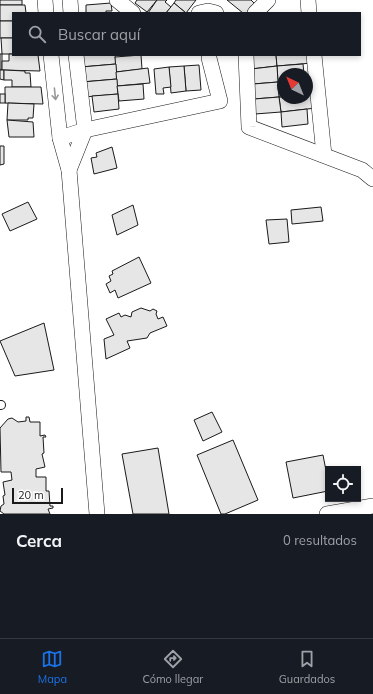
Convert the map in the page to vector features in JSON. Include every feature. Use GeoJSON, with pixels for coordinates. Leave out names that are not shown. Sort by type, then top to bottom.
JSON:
{"type":"FeatureCollection","features":[{"type":"Feature","properties":{"kind":"street"},"geometry":{"type":"LineString","coordinates":[[45,0],[46,12]]}},
{"type":"Feature","properties":{"kind":"street"},"geometry":{"type":"LineString","coordinates":[[70,0],[71,12]]}},
{"type":"Feature","properties":{"kind":"street"},"geometry":{"type":"LineString","coordinates":[[117,0],[132,12]]}},
{"type":"Feature","properties":{"kind":"street"},"geometry":{"type":"LineString","coordinates":[[209,0],[215,12]]}},
{"type":"Feature","properties":{"kind":"street"},"geometry":{"type":"LineString","coordinates":[[256,12],[268,0]]}},
{"type":"Feature","properties":{"kind":"street"},"geometry":{"type":"LineString","coordinates":[[308,0],[309,12]]}},
{"type":"Feature","properties":{"kind":"street"},"geometry":{"type":"LineString","coordinates":[[51,56],[60,138],[69,170],[97,514]]}},
{"type":"Feature","properties":{"kind":"street"},"geometry":{"type":"LineString","coordinates":[[69,170],[85,130],[76,56]]}},
{"type":"Feature","properties":{"kind":"street"},"geometry":{"type":"LineString","coordinates":[[60,138],[85,130],[220,101],[208,56]]}},
{"type":"Feature","properties":{"kind":"street"},"geometry":{"type":"LineString","coordinates":[[246,56],[249,127],[362,170],[373,179]]}},
{"type":"Feature","properties":{"kind":"street"},"geometry":{"type":"LineString","coordinates":[[314,56],[324,155]]}},
{"type":"Feature","properties":{"kind":"street"},"geometry":{"type":"LineString","coordinates":[[327,514],[367,509]]}},
{"type":"Feature","properties":{"kind":"building"},"geometry":{"type":"Polygon","coordinates":[[[0,0],[22,0],[22,5],[0,5],[0,0]]]}},
{"type":"Feature","properties":{"kind":"building"},"geometry":{"type":"Polygon","coordinates":[[[137,0],[157,0],[147,12],[135,3],[137,0]]]}},
{"type":"Feature","properties":{"kind":"building"},"geometry":{"type":"Polygon","coordinates":[[[157,0],[167,0],[165,2],[171,7],[167,12],[149,12],[157,0]]]}},
{"type":"Feature","properties":{"kind":"building"},"geometry":{"type":"Polygon","coordinates":[[[176,0],[196,0],[187,12],[174,3],[176,0]]]}},
{"type":"Feature","properties":{"kind":"building"},"geometry":{"type":"Polygon","coordinates":[[[227,0],[251,0],[256,5],[251,12],[242,12],[227,0]]]}},
{"type":"Feature","properties":{"kind":"building"},"geometry":{"type":"Polygon","coordinates":[[[111,3],[112,11],[86,12],[86,5],[111,3]]]}},
{"type":"Feature","properties":{"kind":"building"},"geometry":{"type":"Polygon","coordinates":[[[174,3],[185,12],[167,12],[174,3]]]}},
{"type":"Feature","properties":{"kind":"building"},"geometry":{"type":"Polygon","coordinates":[[[0,5],[25,5],[26,12],[12,12],[12,21],[0,21],[0,5]]]}},
{"type":"Feature","properties":{"kind":"building"},"geometry":{"type":"Polygon","coordinates":[[[0,21],[12,21],[12,38],[0,38],[0,21]]]}},
{"type":"Feature","properties":{"kind":"building"},"geometry":{"type":"Polygon","coordinates":[[[1,38],[12,38],[12,54],[2,54],[1,38]]]}},
{"type":"Feature","properties":{"kind":"building"},"geometry":{"type":"Polygon","coordinates":[[[0,54],[2,54],[2,70],[0,70],[0,54]]]}},
{"type":"Feature","properties":{"kind":"building"},"geometry":{"type":"Polygon","coordinates":[[[9,54],[12,54],[12,56],[38,56],[40,71],[2,70],[2,61],[9,61],[9,54]]]}},
{"type":"Feature","properties":{"kind":"building"},"geometry":{"type":"Polygon","coordinates":[[[80,56],[115,56],[116,64],[81,67],[80,56]]]}},
{"type":"Feature","properties":{"kind":"building"},"geometry":{"type":"Polygon","coordinates":[[[141,56],[142,69],[116,72],[115,57],[141,56]]]}},
{"type":"Feature","properties":{"kind":"building"},"geometry":{"type":"Polygon","coordinates":[[[250,56],[276,56],[277,66],[251,69],[250,56]]]}},
{"type":"Feature","properties":{"kind":"building"},"geometry":{"type":"Polygon","coordinates":[[[276,56],[311,56],[312,63],[277,66],[276,56]]]}},
{"type":"Feature","properties":{"kind":"building"},"geometry":{"type":"Polygon","coordinates":[[[116,64],[117,79],[82,82],[81,67],[116,64]]]}},
{"type":"Feature","properties":{"kind":"building"},"geometry":{"type":"Polygon","coordinates":[[[303,64],[303,68],[277,68],[277,66],[303,64]]]}},
{"type":"Feature","properties":{"kind":"building"},"geometry":{"type":"Polygon","coordinates":[[[199,65],[201,90],[186,91],[184,66],[199,65]]]}},
{"type":"Feature","properties":{"kind":"building"},"geometry":{"type":"Polygon","coordinates":[[[184,66],[186,91],[171,93],[169,67],[184,66]]]}},
{"type":"Feature","properties":{"kind":"building"},"geometry":{"type":"Polygon","coordinates":[[[277,66],[277,82],[253,84],[251,69],[277,66]]]}},
{"type":"Feature","properties":{"kind":"building"},"geometry":{"type":"Polygon","coordinates":[[[169,67],[171,87],[163,88],[164,94],[156,94],[154,69],[169,67]]]}},
{"type":"Feature","properties":{"kind":"building"},"geometry":{"type":"Polygon","coordinates":[[[148,68],[150,83],[117,86],[116,72],[148,68]]]}},
{"type":"Feature","properties":{"kind":"building"},"geometry":{"type":"Polygon","coordinates":[[[0,70],[4,70],[4,80],[0,79],[0,70]]]}},
{"type":"Feature","properties":{"kind":"building"},"geometry":{"type":"Polygon","coordinates":[[[4,70],[25,71],[25,73],[30,73],[31,87],[12,87],[12,80],[4,80],[4,70]]]}},
{"type":"Feature","properties":{"kind":"building"},"geometry":{"type":"Polygon","coordinates":[[[117,79],[118,94],[84,97],[82,82],[117,79]]]}},
{"type":"Feature","properties":{"kind":"building"},"geometry":{"type":"Polygon","coordinates":[[[277,82],[277,97],[254,99],[253,84],[277,82]]]}},
{"type":"Feature","properties":{"kind":"building"},"geometry":{"type":"Polygon","coordinates":[[[143,84],[144,99],[119,101],[117,86],[143,84]]]}},
{"type":"Feature","properties":{"kind":"building"},"geometry":{"type":"Polygon","coordinates":[[[5,87],[41,87],[43,104],[5,103],[5,87]]]}},
{"type":"Feature","properties":{"kind":"building"},"geometry":{"type":"Polygon","coordinates":[[[313,93],[316,108],[281,112],[280,104],[313,104],[313,93]]]}},
{"type":"Feature","properties":{"kind":"building"},"geometry":{"type":"Polygon","coordinates":[[[0,94],[5,94],[5,103],[0,103],[0,94]]]}},
{"type":"Feature","properties":{"kind":"building"},"geometry":{"type":"Polygon","coordinates":[[[118,94],[119,109],[94,112],[92,96],[118,94]]]}},
{"type":"Feature","properties":{"kind":"building"},"geometry":{"type":"Polygon","coordinates":[[[277,97],[277,104],[280,104],[281,112],[255,114],[254,99],[277,97]]]}},
{"type":"Feature","properties":{"kind":"building"},"geometry":{"type":"Polygon","coordinates":[[[8,103],[34,104],[33,118],[28,118],[28,120],[7,120],[8,103]]]}},
{"type":"Feature","properties":{"kind":"building"},"geometry":{"type":"Polygon","coordinates":[[[307,109],[308,124],[282,127],[281,112],[307,109]]]}},
{"type":"Feature","properties":{"kind":"building"},"geometry":{"type":"Polygon","coordinates":[[[7,120],[33,122],[34,137],[9,137],[7,120]]]}},
{"type":"Feature","properties":{"kind":"building"},"geometry":{"type":"Polygon","coordinates":[[[0,146],[4,146],[4,164],[0,165],[0,146]]]}},
{"type":"Feature","properties":{"kind":"building"},"geometry":{"type":"Polygon","coordinates":[[[112,147],[117,168],[94,174],[91,158],[97,157],[96,153],[112,147]]]}},
{"type":"Feature","properties":{"kind":"building"},"geometry":{"type":"Polygon","coordinates":[[[28,202],[37,219],[10,231],[2,214],[28,202]]]}},
{"type":"Feature","properties":{"kind":"building"},"geometry":{"type":"Polygon","coordinates":[[[133,205],[138,225],[117,235],[112,215],[133,205]]]}},
{"type":"Feature","properties":{"kind":"building"},"geometry":{"type":"Polygon","coordinates":[[[321,207],[323,221],[292,224],[291,210],[321,207]]]}},
{"type":"Feature","properties":{"kind":"building"},"geometry":{"type":"Polygon","coordinates":[[[287,219],[289,242],[269,244],[266,220],[287,219]]]}},
{"type":"Feature","properties":{"kind":"building"},"geometry":{"type":"Polygon","coordinates":[[[139,257],[151,283],[118,298],[115,290],[110,293],[106,284],[111,281],[109,276],[113,274],[112,271],[139,257]]]}},
{"type":"Feature","properties":{"kind":"building"},"geometry":{"type":"Polygon","coordinates":[[[141,308],[150,311],[153,309],[157,311],[156,314],[158,319],[163,317],[167,326],[150,333],[147,338],[127,341],[130,348],[106,359],[104,339],[114,335],[106,319],[119,313],[121,317],[125,315],[131,317],[132,312],[141,308]]]}},
{"type":"Feature","properties":{"kind":"building"},"geometry":{"type":"Polygon","coordinates":[[[44,323],[54,370],[15,376],[0,341],[44,323]]]}},
{"type":"Feature","properties":{"kind":"building"},"geometry":{"type":"Polygon","coordinates":[[[212,412],[222,432],[203,441],[194,420],[212,412]]]}},
{"type":"Feature","properties":{"kind":"building"},"geometry":{"type":"Polygon","coordinates":[[[26,417],[29,417],[30,422],[40,422],[40,436],[45,435],[46,437],[43,437],[44,453],[42,454],[45,467],[36,469],[36,477],[46,477],[46,491],[49,491],[50,506],[53,506],[53,508],[48,509],[50,514],[4,514],[0,511],[1,506],[4,504],[3,496],[5,495],[3,482],[12,480],[11,472],[1,472],[0,428],[8,419],[12,418],[18,422],[26,421],[26,417]]]}},
{"type":"Feature","properties":{"kind":"building"},"geometry":{"type":"Polygon","coordinates":[[[233,440],[258,500],[225,514],[221,514],[197,455],[233,440]]]}},
{"type":"Feature","properties":{"kind":"building"},"geometry":{"type":"Polygon","coordinates":[[[158,448],[169,514],[133,514],[122,454],[158,448]]]}},
{"type":"Feature","properties":{"kind":"building"},"geometry":{"type":"Polygon","coordinates":[[[323,455],[325,466],[325,492],[293,498],[286,462],[323,455]]]}}]}
